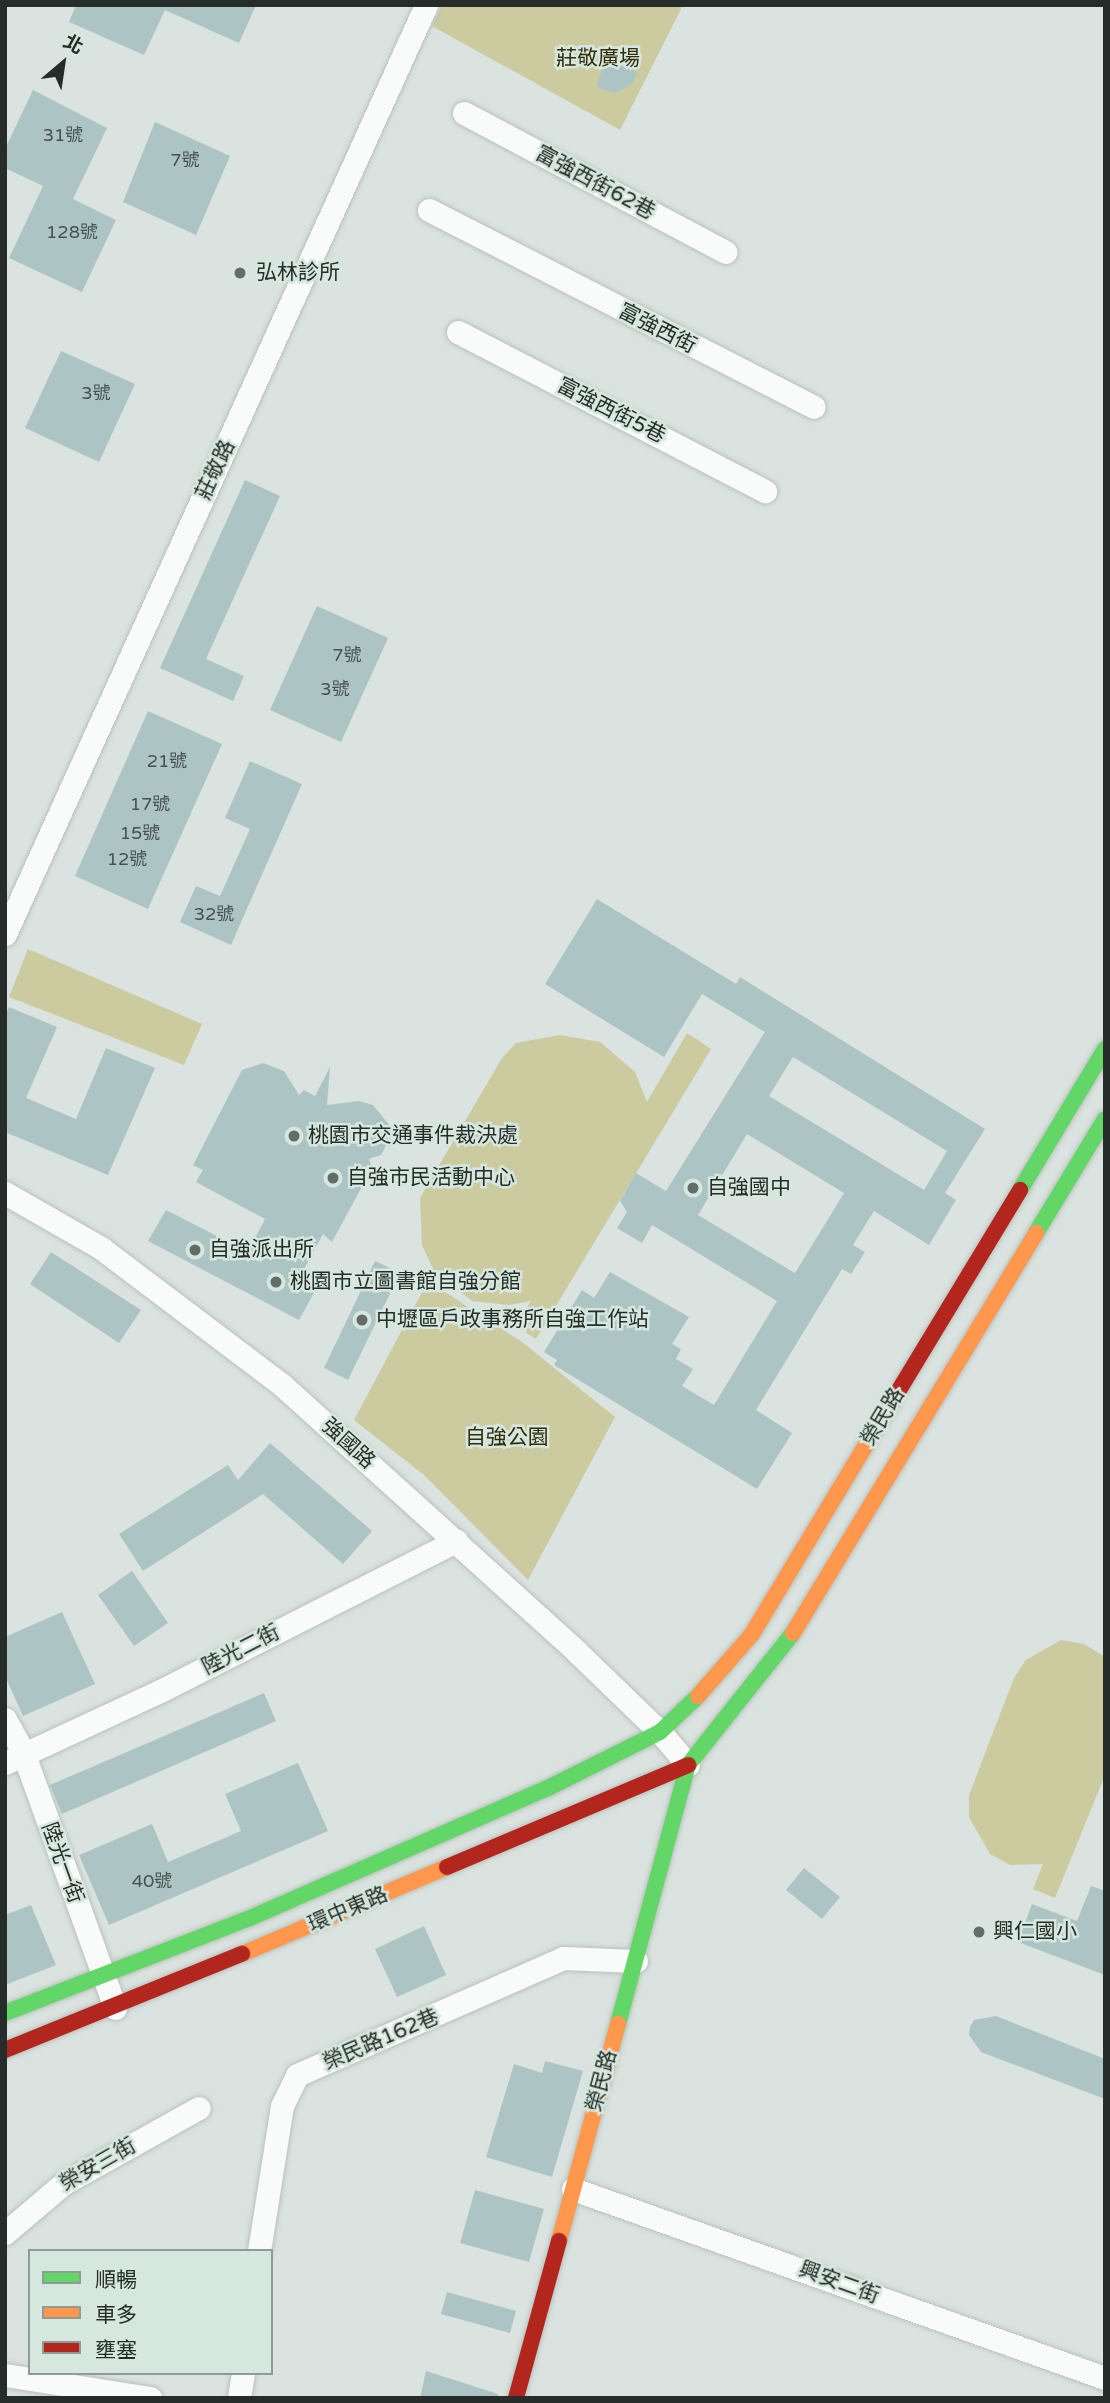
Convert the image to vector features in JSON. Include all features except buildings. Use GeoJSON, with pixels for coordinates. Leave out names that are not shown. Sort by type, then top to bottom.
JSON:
{"type":"FeatureCollection","features":[{"type":"Feature","properties":{"kind":"street","name":"莊敬路"},"geometry":{"type":"LineString","coordinates":[[5,934],[426,5]]}},
{"type":"Feature","properties":{"kind":"street","name":"富強西街62巷"},"geometry":{"type":"LineString","coordinates":[[464,113],[725,252]]}},
{"type":"Feature","properties":{"kind":"street","name":"富強西街"},"geometry":{"type":"LineString","coordinates":[[429,210],[814,407]]}},
{"type":"Feature","properties":{"kind":"street","name":"富強西街5巷"},"geometry":{"type":"LineString","coordinates":[[458,332],[765,491]]}},
{"type":"Feature","properties":{"kind":"street","name":"榮民路"},"geometry":{"type":"LineString","coordinates":[[660,1732],[715,1681],[752,1634],[1101,1063]]}},
{"type":"Feature","properties":{"kind":"street","name":"榮民路"},"geometry":{"type":"LineString","coordinates":[[516,2398],[688,1765],[787,1643],[1105,1119]]}},
{"type":"Feature","properties":{"kind":"street","name":"強國路"},"geometry":{"type":"LineString","coordinates":[[5,1193],[101,1248],[282,1385],[456,1541],[660,1732]]}},
{"type":"Feature","properties":{"kind":"street","name":"陸光二街"},"geometry":{"type":"LineString","coordinates":[[14,1757],[162,1690],[456,1541]]}},
{"type":"Feature","properties":{"kind":"street","name":"陸光一街"},"geometry":{"type":"LineString","coordinates":[[5,1719],[14,1757],[115,2008]]}},
{"type":"Feature","properties":{"kind":"street"},"geometry":{"type":"LineString","coordinates":[[660,1732],[688,1765]]}},
{"type":"Feature","properties":{"kind":"street","name":"環中東路"},"geometry":{"type":"LineString","coordinates":[[5,2013],[250,1918],[499,1810],[660,1732]]}},
{"type":"Feature","properties":{"kind":"street","name":"環中東路"},"geometry":{"type":"LineString","coordinates":[[5,2050],[115,2008],[688,1765]]}},
{"type":"Feature","properties":{"kind":"street","name":"榮民路162巷"},"geometry":{"type":"LineString","coordinates":[[260,2249],[282,2106],[297,2075],[563,1958],[636,1961]]}},
{"type":"Feature","properties":{"kind":"street","name":"榮安三街"},"geometry":{"type":"LineString","coordinates":[[5,2233],[64,2183],[199,2108]]}},
{"type":"Feature","properties":{"kind":"street","name":"興安二街"},"geometry":{"type":"LineString","coordinates":[[573,2189],[1105,2378]]}},
{"type":"Feature","properties":{"kind":"street"},"geometry":{"type":"LineString","coordinates":[[5,2375],[150,2398]]}},
{"type":"Feature","properties":{"kind":"street"},"geometry":{"type":"LineString","coordinates":[[239,2398],[243,2375]]}},
{"type":"Feature","properties":{"kind":"green space","name":"莊敬廣場"},"geometry":{"type":"Polygon","coordinates":[[[442,5],[683,5],[620,130],[432,26],[442,5]]]}},
{"type":"Feature","properties":{"kind":"green space"},"geometry":{"type":"Polygon","coordinates":[[[28,949],[202,1024],[184,1065],[9,997],[28,949]]]}},
{"type":"Feature","properties":{"kind":"green space"},"geometry":{"type":"Polygon","coordinates":[[[687,1033],[711,1049],[536,1339],[516,1326],[531,1301],[509,1305],[472,1301],[434,1271],[422,1245],[420,1198],[502,1058],[516,1043],[560,1035],[600,1042],[635,1072],[647,1102],[687,1033]]]}},
{"type":"Feature","properties":{"kind":"green space","name":"自強公園"},"geometry":{"type":"Polygon","coordinates":[[[428,1281],[522,1342],[615,1417],[528,1580],[424,1475],[354,1420],[428,1281]]]}},
{"type":"Feature","properties":{"kind":"green space"},"geometry":{"type":"Polygon","coordinates":[[[1061,1640],[1084,1644],[1105,1657],[1105,1775],[1055,1898],[1033,1889],[1043,1864],[1010,1865],[990,1854],[969,1817],[969,1795],[1014,1678],[1026,1660],[1061,1640]]]}},
{"type":"Feature","properties":{"kind":"traffic: fast"},"geometry":{"type":"LineString","coordinates":[[1020,1190],[1105,1049]]}},
{"type":"Feature","properties":{"kind":"traffic: fast"},"geometry":{"type":"LineString","coordinates":[[1036,1233],[1105,1119]]}},
{"type":"Feature","properties":{"kind":"traffic: fast"},"geometry":{"type":"LineString","coordinates":[[618,2024],[688,1765],[793,1633]]}},
{"type":"Feature","properties":{"kind":"traffic: fast"},"geometry":{"type":"LineString","coordinates":[[5,2013],[250,1918],[548,1788],[660,1732],[698,1696]]}},
{"type":"Feature","properties":{"kind":"traffic: slow"},"geometry":{"type":"LineString","coordinates":[[793,1633],[1036,1233]]}},
{"type":"Feature","properties":{"kind":"traffic: slow"},"geometry":{"type":"LineString","coordinates":[[698,1696],[752,1634],[899,1390]]}},
{"type":"Feature","properties":{"kind":"traffic: slow"},"geometry":{"type":"LineString","coordinates":[[242,1954],[447,1867]]}},
{"type":"Feature","properties":{"kind":"traffic: slow"},"geometry":{"type":"LineString","coordinates":[[559,2241],[618,2024]]}},
{"type":"Feature","properties":{"kind":"traffic: jam"},"geometry":{"type":"LineString","coordinates":[[899,1390],[1020,1190]]}},
{"type":"Feature","properties":{"kind":"traffic: jam"},"geometry":{"type":"LineString","coordinates":[[447,1867],[688,1765]]}},
{"type":"Feature","properties":{"kind":"traffic: jam"},"geometry":{"type":"LineString","coordinates":[[5,2050],[242,1954]]}},
{"type":"Feature","properties":{"kind":"traffic: jam"},"geometry":{"type":"LineString","coordinates":[[516,2398],[559,2241]]}},
{"type":"Feature","properties":{"kind":"place","name":"弘林診所"},"geometry":{"type":"Point","coordinates":[240,273]}},
{"type":"Feature","properties":{"kind":"place","name":"桃園市交通事件裁決處"},"geometry":{"type":"Point","coordinates":[294,1136]}},
{"type":"Feature","properties":{"kind":"place","name":"自強市民活動中心"},"geometry":{"type":"Point","coordinates":[333,1178]}},
{"type":"Feature","properties":{"kind":"place","name":"自強國中"},"geometry":{"type":"Point","coordinates":[693,1188]}},
{"type":"Feature","properties":{"kind":"place","name":"自強派出所"},"geometry":{"type":"Point","coordinates":[195,1250]}},
{"type":"Feature","properties":{"kind":"place","name":"桃園市立圖書館自強分館"},"geometry":{"type":"Point","coordinates":[276,1282]}},
{"type":"Feature","properties":{"kind":"place","name":"中壢區戶政事務所自強工作站"},"geometry":{"type":"Point","coordinates":[362,1320]}},
{"type":"Feature","properties":{"kind":"place","name":"興仁國小"},"geometry":{"type":"Point","coordinates":[979,1932]}}]}
